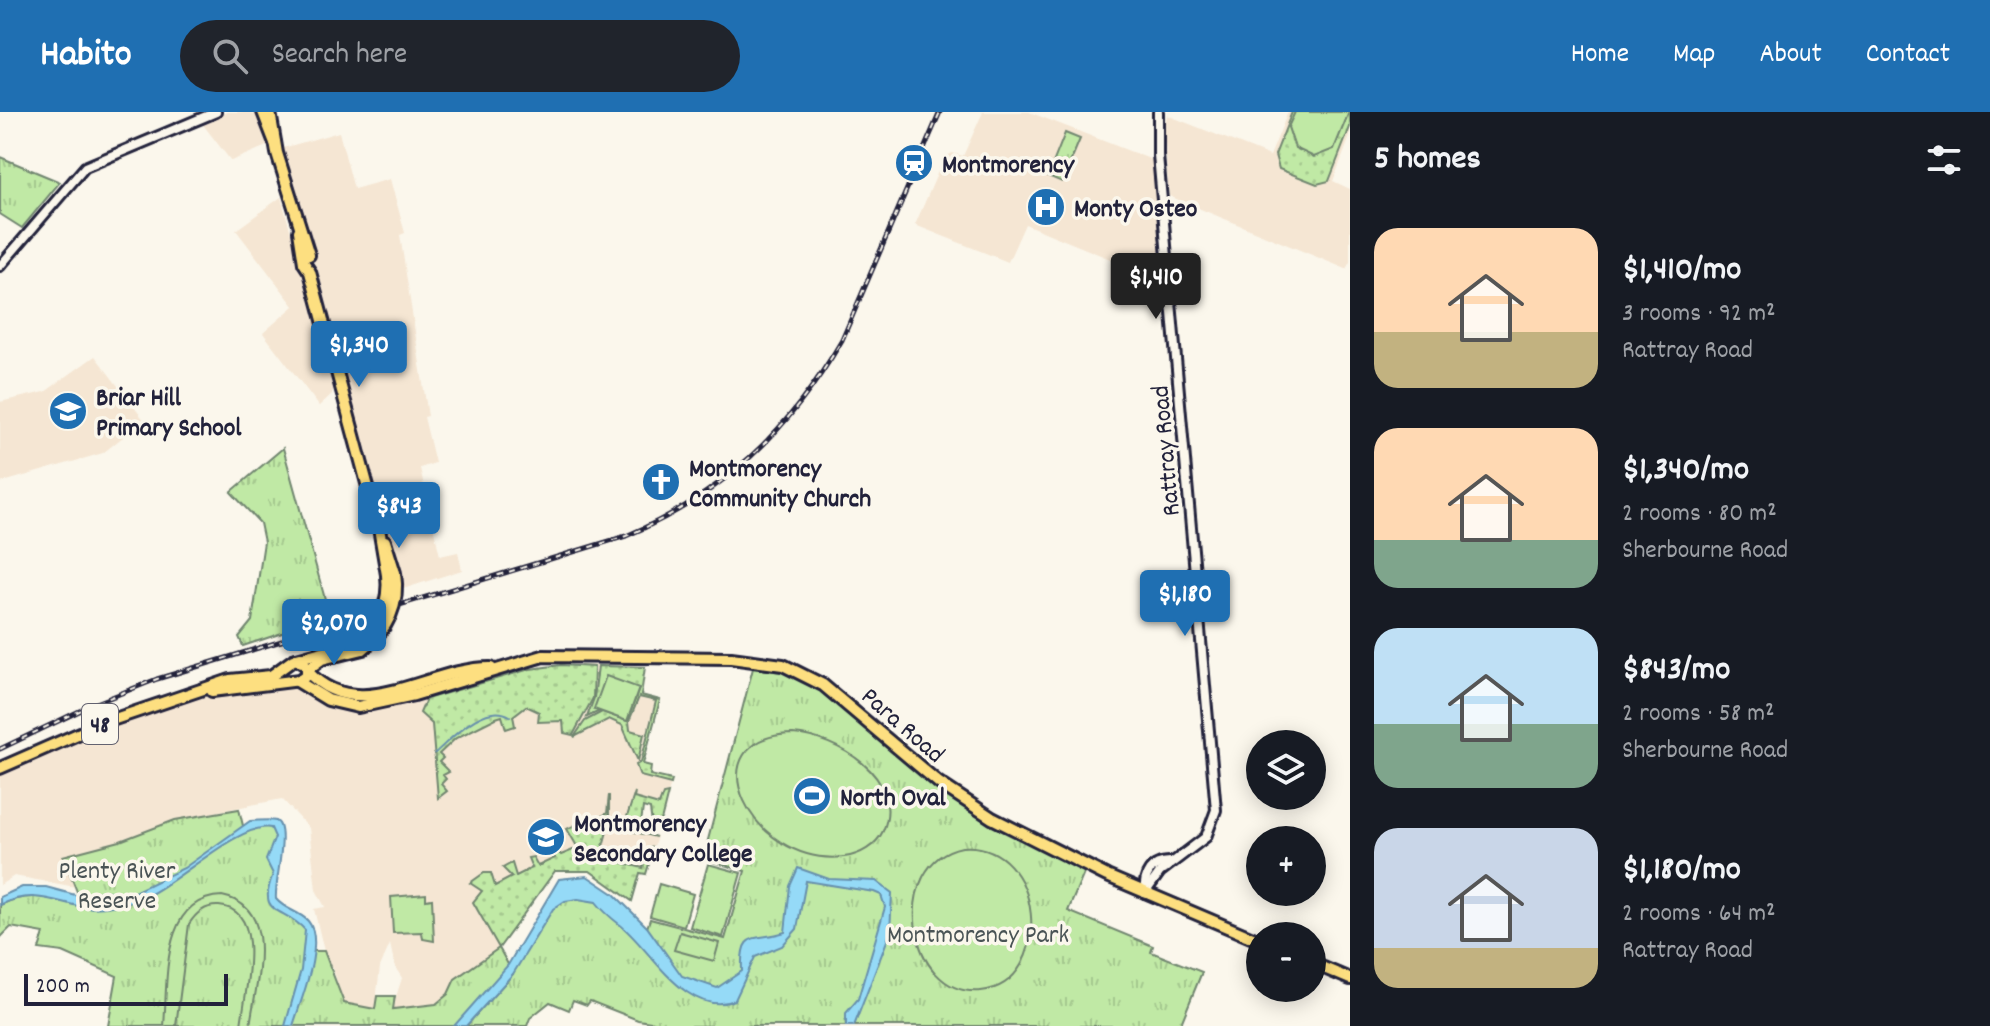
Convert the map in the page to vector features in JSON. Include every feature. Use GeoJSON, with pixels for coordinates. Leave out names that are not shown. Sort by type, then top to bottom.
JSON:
{"type":"FeatureCollection","features":[{"type":"Feature","properties":{"kind":"main road"},"geometry":{"type":"LineString","coordinates":[[263,112],[275,143],[299,231],[304,263],[310,272],[391,574],[383,612],[360,646],[322,659],[296,681],[286,673],[292,661]]}},
{"type":"Feature","properties":{"kind":"main road"},"geometry":{"type":"LineString","coordinates":[[270,112],[275,143]]}},
{"type":"Feature","properties":{"kind":"main road","name":"48"},"geometry":{"type":"LineString","coordinates":[[0,768],[90,728],[230,680],[271,676],[292,661],[360,646]]}},
{"type":"Feature","properties":{"kind":"main road","name":"Para Road"},"geometry":{"type":"LineString","coordinates":[[296,681],[333,702],[363,707],[445,687],[494,668],[543,656],[731,658],[790,667],[823,685],[968,804],[1145,893],[1246,935]]}},
{"type":"Feature","properties":{"kind":"main road","name":"Para Road"},"geometry":{"type":"LineString","coordinates":[[292,661],[303,660],[308,671],[331,691],[360,696],[471,670],[494,668]]}},
{"type":"Feature","properties":{"kind":"main road","name":"48"},"geometry":{"type":"LineString","coordinates":[[205,691],[296,681]]}},
{"type":"Feature","properties":{"kind":"main road"},"geometry":{"type":"LineString","coordinates":[[1326,969],[1350,979]]}},
{"type":"Feature","properties":{"kind":"street"},"geometry":{"type":"LineString","coordinates":[[0,266],[80,170],[216,112]]}},
{"type":"Feature","properties":{"kind":"street","name":"Rattray Road"},"geometry":{"type":"LineString","coordinates":[[1145,893],[1144,880],[1148,871],[1161,862],[1170,862],[1206,837],[1216,810],[1156,140],[1158,112]]}},
{"type":"Feature","properties":{"kind":"shaded area"},"geometry":{"type":"Polygon","coordinates":[[[227,112],[259,112],[269,145],[231,161],[201,122],[227,112]]]}},
{"type":"Feature","properties":{"kind":"shaded area"},"geometry":{"type":"Polygon","coordinates":[[[983,112],[1029,112],[1155,161],[1166,282],[1025,224],[1008,262],[915,225],[944,158],[952,153],[963,156],[983,112]]]}},
{"type":"Feature","properties":{"kind":"shaded area"},"geometry":{"type":"Polygon","coordinates":[[[1288,112],[1350,112],[1350,137],[1333,181],[1350,189],[1350,262],[1346,269],[1169,196],[1164,129],[1167,115],[1270,156],[1288,112]]]}},
{"type":"Feature","properties":{"kind":"shaded area"},"geometry":{"type":"Polygon","coordinates":[[[339,132],[354,189],[390,179],[405,233],[400,235],[428,416],[424,417],[435,463],[420,468],[440,556],[458,552],[462,570],[403,589],[283,148],[339,132]]]}},
{"type":"Feature","properties":{"kind":"shaded area"},"geometry":{"type":"Polygon","coordinates":[[[281,197],[334,387],[332,394],[319,406],[263,333],[294,306],[236,230],[281,197]]]}},
{"type":"Feature","properties":{"kind":"shaded area","name":"Briar Hill Primary School"},"geometry":{"type":"Polygon","coordinates":[[[95,356],[144,420],[103,453],[0,483],[0,402],[45,392],[95,356]]]}},
{"type":"Feature","properties":{"kind":"shaded area"},"geometry":{"type":"Polygon","coordinates":[[[645,666],[641,695],[660,700],[641,772],[672,780],[664,808],[634,800],[626,828],[657,836],[646,874],[640,873],[632,901],[590,871],[555,871],[493,956],[455,979],[448,994],[436,1004],[392,1009],[402,978],[395,967],[390,944],[380,967],[375,1009],[343,1003],[333,968],[328,968],[314,909],[325,907],[316,890],[309,828],[282,799],[175,820],[120,841],[63,856],[76,887],[14,876],[0,885],[0,774],[93,732],[199,698],[279,688],[298,687],[333,706],[430,695],[420,713],[435,701],[495,679],[540,667],[645,666]]]}},
{"type":"Feature","properties":{"kind":"green space"},"geometry":{"type":"Polygon","coordinates":[[[1292,112],[1350,112],[1350,127],[1329,181],[1317,184],[1279,169],[1275,155],[1292,112]]]}},
{"type":"Feature","properties":{"kind":"green space"},"geometry":{"type":"Polygon","coordinates":[[[1295,112],[1349,112],[1334,149],[1314,157],[1295,148],[1288,127],[1295,112]]]}},
{"type":"Feature","properties":{"kind":"green space"},"geometry":{"type":"Polygon","coordinates":[[[1065,133],[1080,139],[1062,182],[1048,176],[1065,133]]]}},
{"type":"Feature","properties":{"kind":"green space"},"geometry":{"type":"Polygon","coordinates":[[[0,157],[60,182],[22,228],[0,214],[0,157]]]}},
{"type":"Feature","properties":{"kind":"green space"},"geometry":{"type":"Polygon","coordinates":[[[283,448],[330,617],[243,646],[239,637],[252,621],[264,542],[260,523],[231,492],[283,448]]]}},
{"type":"Feature","properties":{"kind":"green space"},"geometry":{"type":"Polygon","coordinates":[[[561,665],[594,667],[593,698],[573,735],[564,733],[563,721],[538,722],[539,712],[526,706],[513,716],[515,726],[506,729],[502,716],[496,718],[456,738],[439,754],[443,758],[439,762],[449,772],[443,775],[446,779],[441,784],[447,791],[438,798],[432,724],[420,713],[426,699],[530,669],[561,665]]]}},
{"type":"Feature","properties":{"kind":"green space"},"geometry":{"type":"Polygon","coordinates":[[[598,666],[645,667],[641,695],[660,700],[643,764],[651,766],[650,775],[672,780],[671,784],[640,776],[636,765],[641,762],[656,701],[639,697],[629,721],[630,730],[644,734],[638,761],[622,725],[609,719],[574,737],[585,721],[602,712],[627,721],[639,689],[587,717],[594,698],[598,666]]]}},
{"type":"Feature","properties":{"kind":"green space"},"geometry":{"type":"Polygon","coordinates":[[[753,668],[788,673],[816,686],[927,780],[971,811],[1085,871],[1068,911],[1153,946],[1151,952],[1202,972],[1180,1026],[677,1026],[638,1020],[590,1001],[587,1005],[573,1000],[569,1010],[550,1002],[530,1018],[527,1026],[466,1026],[513,974],[510,970],[460,1026],[108,1026],[117,976],[63,952],[39,949],[44,933],[11,927],[0,938],[0,905],[11,900],[41,897],[83,907],[63,856],[120,841],[175,820],[239,809],[244,830],[262,824],[278,829],[274,902],[305,922],[309,951],[324,951],[344,1003],[375,1009],[377,996],[395,996],[393,1009],[436,1004],[448,994],[455,979],[499,948],[510,968],[546,910],[587,889],[644,937],[650,919],[725,939],[745,871],[703,859],[753,668]]]}},
{"type":"Feature","properties":{"kind":"green space"},"geometry":{"type":"Polygon","coordinates":[[[606,676],[639,688],[627,721],[594,709],[606,676]]]}},
{"type":"Feature","properties":{"kind":"green space","name":"North Oval"},"geometry":{"type":"Polygon","coordinates":[[[793,734],[828,743],[846,752],[863,763],[876,777],[885,793],[888,811],[883,831],[867,849],[844,857],[811,855],[782,843],[759,823],[744,800],[738,777],[743,756],[761,740],[793,734]]]}},
{"type":"Feature","properties":{"kind":"green space"},"geometry":{"type":"Polygon","coordinates":[[[635,792],[634,798],[659,805],[663,794],[668,793],[660,825],[652,824],[650,809],[643,807],[640,832],[656,837],[623,829],[635,792]]]}},
{"type":"Feature","properties":{"kind":"green space"},"geometry":{"type":"Polygon","coordinates":[[[609,795],[609,824],[600,857],[643,868],[649,848],[654,847],[646,874],[640,873],[632,901],[590,871],[555,871],[499,948],[473,902],[482,891],[470,883],[484,873],[491,873],[495,886],[512,877],[503,868],[512,863],[516,876],[532,868],[528,858],[533,857],[538,866],[555,858],[551,849],[554,847],[561,855],[578,848],[567,829],[580,823],[584,826],[607,813],[609,795]]]}},
{"type":"Feature","properties":{"kind":"green space","name":"Montmorency Park"},"geometry":{"type":"Polygon","coordinates":[[[962,847],[990,851],[1011,866],[1024,888],[1031,914],[1030,941],[1021,965],[1005,983],[981,991],[956,987],[936,974],[923,952],[916,927],[916,901],[923,877],[938,858],[962,847]]]}},
{"type":"Feature","properties":{"kind":"green space"},"geometry":{"type":"Polygon","coordinates":[[[708,864],[741,873],[723,937],[690,927],[708,864]]]}},
{"type":"Feature","properties":{"kind":"green space"},"geometry":{"type":"Polygon","coordinates":[[[659,884],[693,894],[684,926],[650,916],[659,884]]]}},
{"type":"Feature","properties":{"kind":"green space"},"geometry":{"type":"Polygon","coordinates":[[[426,894],[426,900],[432,899],[434,941],[423,939],[422,932],[393,933],[391,897],[426,894]]]}},
{"type":"Feature","properties":{"kind":"green space"},"geometry":{"type":"Polygon","coordinates":[[[222,896],[240,903],[252,915],[258,931],[259,970],[250,1026],[241,1026],[250,956],[248,937],[244,922],[234,911],[219,906],[202,910],[189,924],[176,1026],[164,1026],[168,966],[177,926],[187,911],[202,900],[222,896]]]}},
{"type":"Feature","properties":{"kind":"green space"},"geometry":{"type":"Polygon","coordinates":[[[680,932],[719,943],[714,961],[674,950],[680,932]]]}},
{"type":"Feature","properties":{"kind":"water"},"geometry":{"type":"Polygon","coordinates":[[[273,820],[280,825],[282,844],[276,899],[308,921],[313,931],[310,972],[293,1026],[285,1026],[301,970],[305,930],[275,909],[268,898],[273,874],[266,860],[275,837],[271,828],[242,834],[157,891],[129,902],[90,908],[32,897],[0,905],[0,897],[22,887],[46,887],[79,896],[103,891],[132,893],[184,868],[250,821],[273,820]]]}},
{"type":"Feature","properties":{"kind":"water"},"geometry":{"type":"Polygon","coordinates":[[[798,868],[829,879],[876,881],[892,893],[890,933],[854,1026],[846,1026],[846,1013],[858,999],[885,907],[881,895],[874,892],[806,881],[797,929],[782,946],[755,957],[735,1000],[717,1003],[700,1000],[685,991],[596,902],[578,899],[565,901],[553,909],[513,974],[466,1026],[454,1026],[508,965],[559,879],[587,876],[614,894],[647,927],[682,976],[717,988],[742,971],[747,942],[785,932],[790,886],[798,868]]]}},
{"type":"Feature","properties":{"kind":"waterway"},"geometry":{"type":"LineString","coordinates":[[435,753],[480,717],[490,713],[510,716]]}},
{"type":"Feature","properties":{"kind":"railway"},"geometry":{"type":"LineString","coordinates":[[0,749],[94,704],[157,679],[626,536],[693,501],[751,456],[800,403],[822,373],[842,340],[940,112]]}},
{"type":"Feature","properties":{"kind":"place","name":"Montmorency"},"geometry":{"type":"Point","coordinates":[914,163]}},
{"type":"Feature","properties":{"kind":"place","name":"Monty Osteo"},"geometry":{"type":"Point","coordinates":[1046,207]}},
{"type":"Feature","properties":{"kind":"place","name":"Briar Hill Primary School"},"geometry":{"type":"Point","coordinates":[68,411]}},
{"type":"Feature","properties":{"kind":"place","name":"Montmorency Community Church"},"geometry":{"type":"Point","coordinates":[661,482]}},
{"type":"Feature","properties":{"kind":"place","name":"North Oval"},"geometry":{"type":"Point","coordinates":[812,796]}},
{"type":"Feature","properties":{"kind":"place","name":"Montmorency Secondary College"},"geometry":{"type":"Point","coordinates":[546,837]}},
{"type":"Feature","properties":{"kind":"park label","name":"Plenty River Reserve"},"geometry":{"type":"Point","coordinates":[117,884]}}]}
